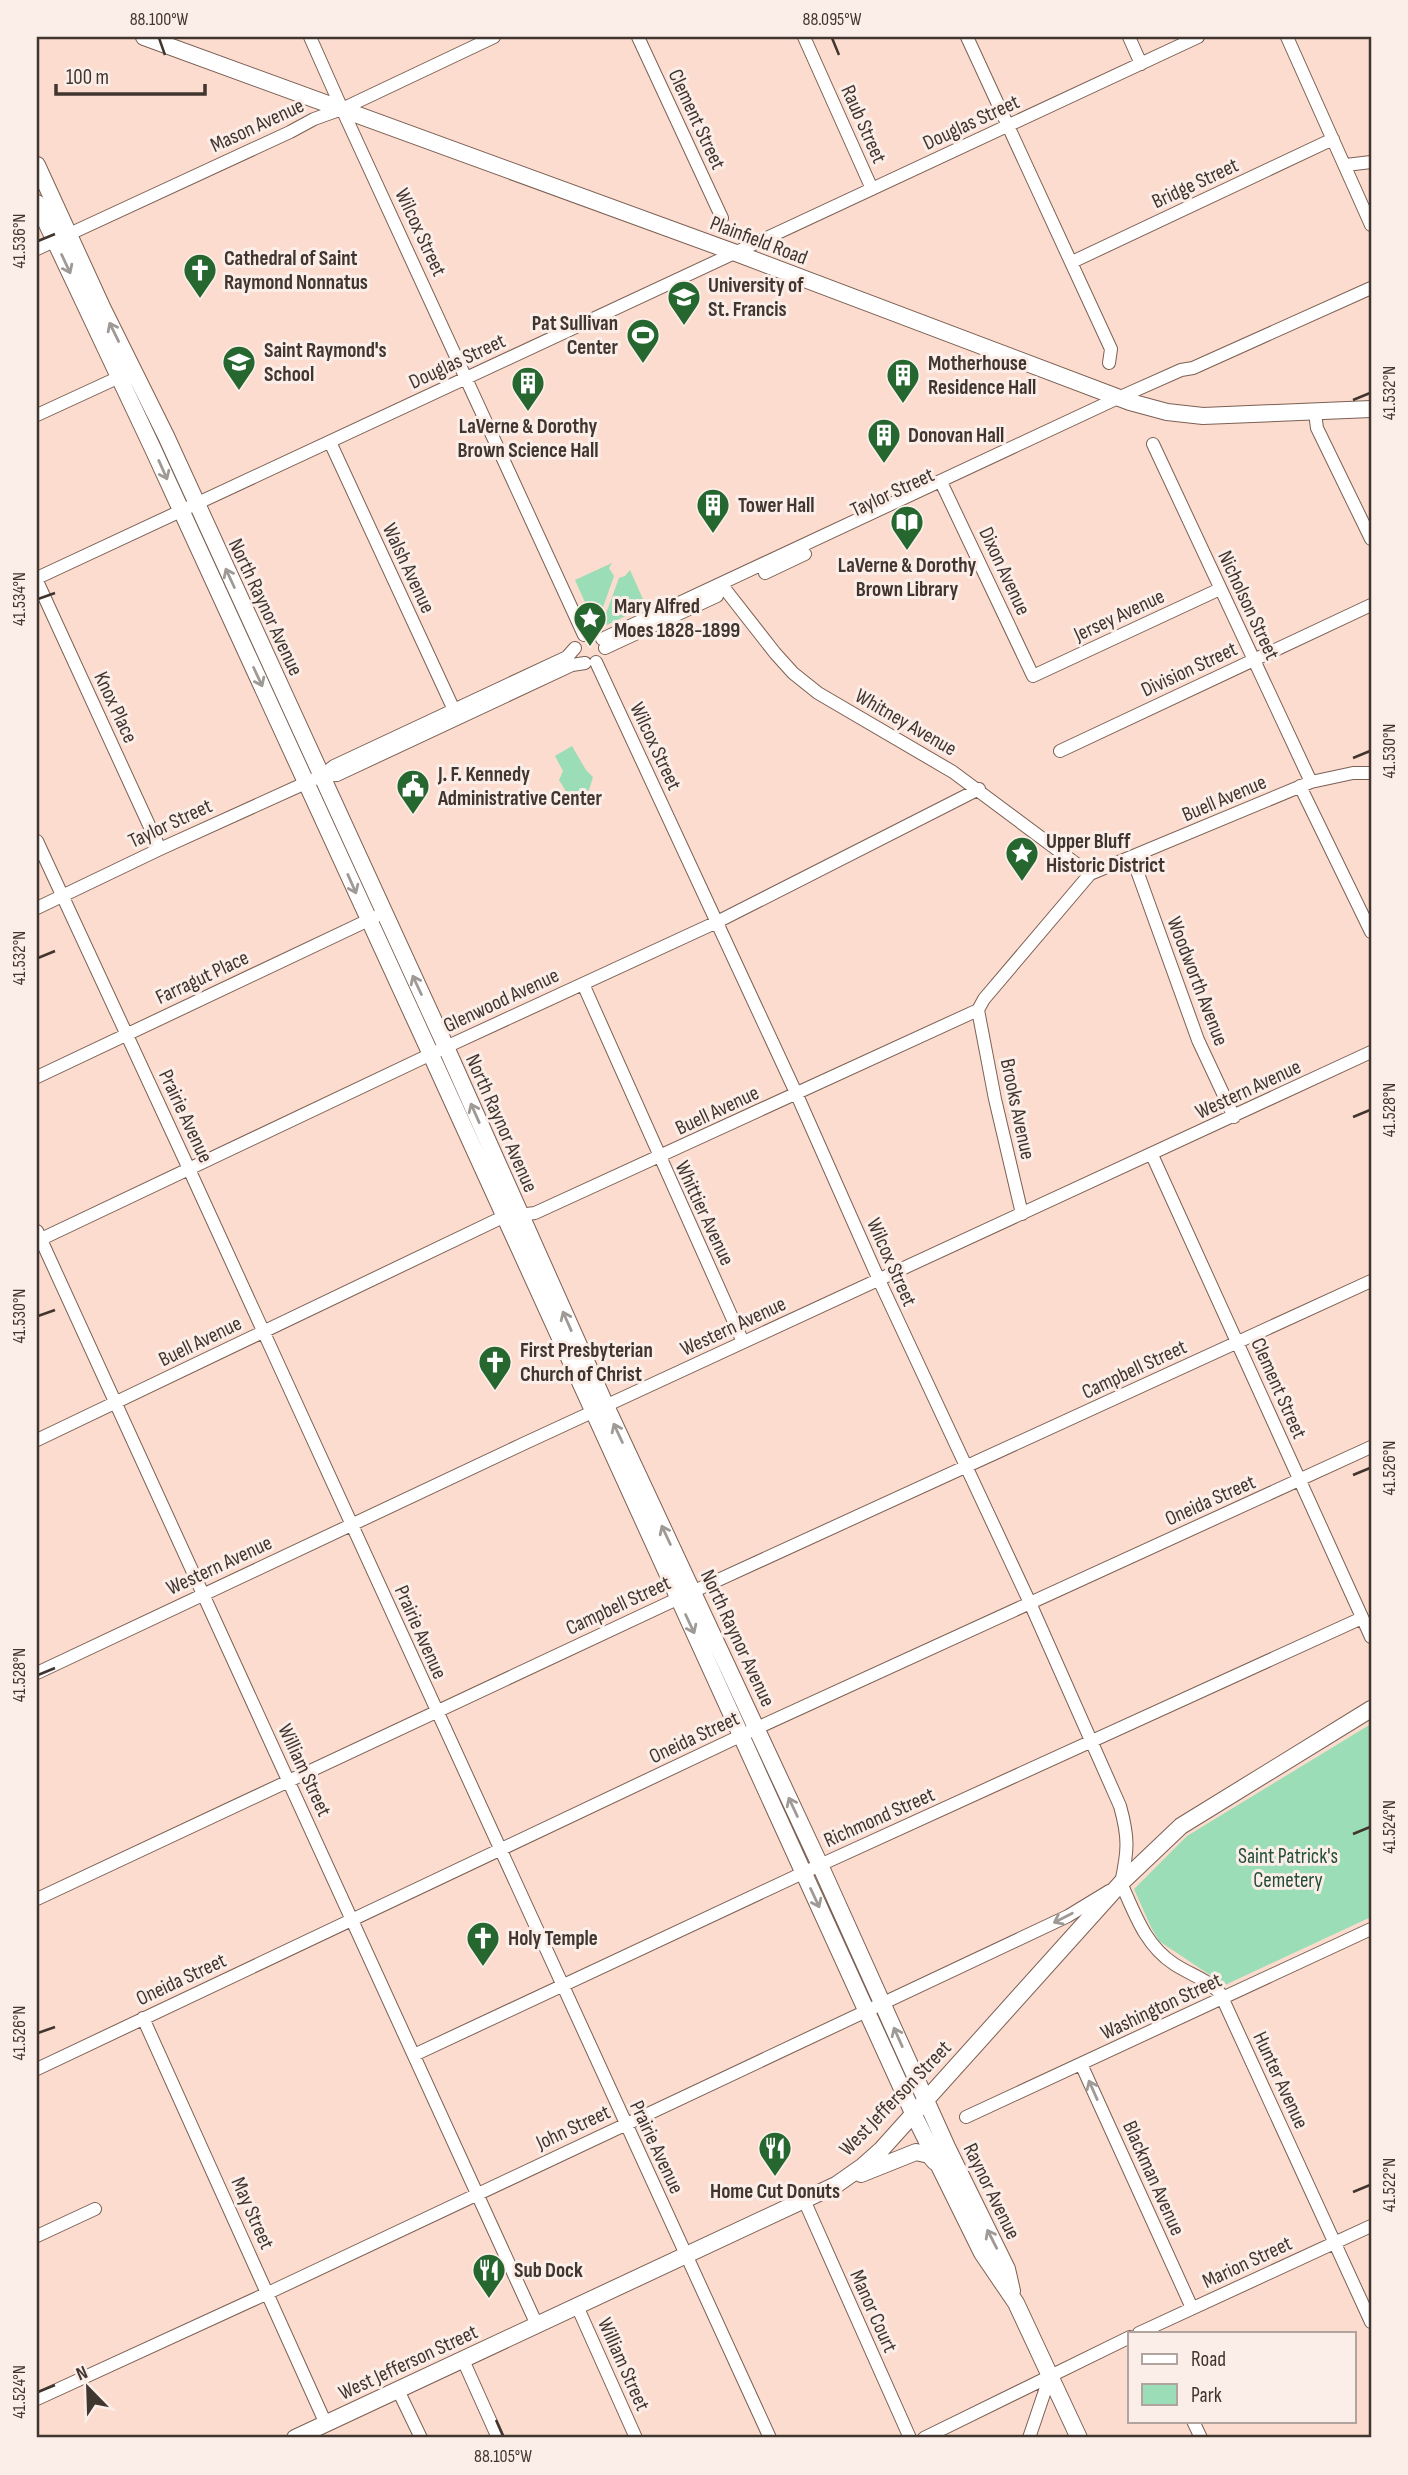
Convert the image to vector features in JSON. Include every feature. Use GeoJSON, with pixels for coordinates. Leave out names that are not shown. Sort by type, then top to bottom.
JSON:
{"type":"FeatureCollection","features":[{"type":"Feature","properties":{"kind":"main road","name":"Plainfield Road"},"geometry":{"type":"LineString","coordinates":[[144,37],[736,253],[1124,400],[1167,412],[1203,416],[1371,410]]}},
{"type":"Feature","properties":{"kind":"main road","name":"North Raynor Avenue"},"geometry":{"type":"LineString","coordinates":[[37,165],[62,238],[344,846],[384,913],[438,1051],[685,1595],[741,1736],[913,2113]]}},
{"type":"Feature","properties":{"kind":"main road","name":"North Raynor Avenue"},"geometry":{"type":"LineString","coordinates":[[37,203],[62,238]]}},
{"type":"Feature","properties":{"kind":"main road","name":"North Raynor Avenue"},"geometry":{"type":"LineString","coordinates":[[344,846],[368,920],[438,1051]]}},
{"type":"Feature","properties":{"kind":"main road","name":"North Raynor Avenue"},"geometry":{"type":"LineString","coordinates":[[685,1595],[757,1728],[926,2099]]}},
{"type":"Feature","properties":{"kind":"main road","name":"West Jefferson Street"},"geometry":{"type":"LineString","coordinates":[[295,2438],[836,2185],[863,2166],[1121,1883],[1181,1826],[1371,1709]]}},
{"type":"Feature","properties":{"kind":"main road","name":"Raynor Avenue"},"geometry":{"type":"LineString","coordinates":[[926,2099],[967,2190],[1007,2269],[1016,2303]]}},
{"type":"Feature","properties":{"kind":"main road","name":"Raynor Avenue"},"geometry":{"type":"LineString","coordinates":[[913,2113],[982,2253],[1016,2303],[1079,2438]]}},
{"type":"Feature","properties":{"kind":"main road"},"geometry":{"type":"LineString","coordinates":[[836,2185],[916,2152],[929,2155],[939,2166]]}},
{"type":"Feature","properties":{"kind":"street","name":"Wilcox Street"},"geometry":{"type":"LineString","coordinates":[[310,37],[584,635]]}},
{"type":"Feature","properties":{"kind":"street","name":"Mason Avenue"},"geometry":{"type":"LineString","coordinates":[[37,249],[314,119],[342,109],[477,40],[494,37]]}},
{"type":"Feature","properties":{"kind":"street","name":"Clement Street"},"geometry":{"type":"LineString","coordinates":[[638,37],[722,218]]}},
{"type":"Feature","properties":{"kind":"street","name":"Raub Street"},"geometry":{"type":"LineString","coordinates":[[803,37],[872,189]]}},
{"type":"Feature","properties":{"kind":"street"},"geometry":{"type":"LineString","coordinates":[[967,37],[1111,349],[1109,363]]}},
{"type":"Feature","properties":{"kind":"street"},"geometry":{"type":"LineString","coordinates":[[1129,37],[1141,64]]}},
{"type":"Feature","properties":{"kind":"street","name":"Douglas Street"},"geometry":{"type":"LineString","coordinates":[[37,580],[1198,37]]}},
{"type":"Feature","properties":{"kind":"street"},"geometry":{"type":"LineString","coordinates":[[1287,37],[1371,225]]}},
{"type":"Feature","properties":{"kind":"street","name":"Bridge Street"},"geometry":{"type":"LineString","coordinates":[[1072,262],[1334,139]]}},
{"type":"Feature","properties":{"kind":"street"},"geometry":{"type":"LineString","coordinates":[[1346,165],[1371,162]]}},
{"type":"Feature","properties":{"kind":"street","name":"Taylor Street"},"geometry":{"type":"LineString","coordinates":[[604,643],[1124,400],[1185,377],[1193,368],[1371,288]]}},
{"type":"Feature","properties":{"kind":"street"},"geometry":{"type":"LineString","coordinates":[[37,415],[126,374]]}},
{"type":"Feature","properties":{"kind":"street"},"geometry":{"type":"LineString","coordinates":[[1315,413],[1317,428],[1371,539]]}},
{"type":"Feature","properties":{"kind":"street","name":"Walsh Avenue"},"geometry":{"type":"LineString","coordinates":[[330,442],[454,710]]}},
{"type":"Feature","properties":{"kind":"street","name":"Nicholson Street"},"geometry":{"type":"LineString","coordinates":[[1153,444],[1254,660],[1371,932]]}},
{"type":"Feature","properties":{"kind":"street","name":"Dixon Avenue"},"geometry":{"type":"LineString","coordinates":[[943,485],[1033,676]]}},
{"type":"Feature","properties":{"kind":"street","name":"Knox Place"},"geometry":{"type":"LineString","coordinates":[[37,580],[160,849]]}},
{"type":"Feature","properties":{"kind":"street","name":"Whitney Avenue"},"geometry":{"type":"LineString","coordinates":[[724,588],[775,653],[793,673],[818,693],[979,789],[1090,874]]}},
{"type":"Feature","properties":{"kind":"street","name":"Jersey Avenue"},"geometry":{"type":"LineString","coordinates":[[1033,676],[1220,589]]}},
{"type":"Feature","properties":{"kind":"street","name":"Division Street"},"geometry":{"type":"LineString","coordinates":[[1060,751],[1371,605]]}},
{"type":"Feature","properties":{"kind":"street"},"geometry":{"type":"LineString","coordinates":[[594,634],[604,643],[603,656],[591,662],[578,657],[575,648],[584,635],[594,634]]}},
{"type":"Feature","properties":{"kind":"street","name":"Taylor Street"},"geometry":{"type":"LineString","coordinates":[[37,908],[567,657],[575,648]]}},
{"type":"Feature","properties":{"kind":"street","name":"Wilcox Street"},"geometry":{"type":"LineString","coordinates":[[591,662],[797,1095],[879,1280],[1030,1603],[1119,1807],[1126,1827],[1128,1849],[1121,1883]]}},
{"type":"Feature","properties":{"kind":"street","name":"Taylor Street"},"geometry":{"type":"LineString","coordinates":[[313,779],[337,775],[572,665],[591,662]]}},
{"type":"Feature","properties":{"kind":"street","name":"Buell Avenue"},"geometry":{"type":"LineString","coordinates":[[37,1440],[511,1216],[535,1213],[978,1010],[984,999],[1090,874],[1306,784],[1371,773]]}},
{"type":"Feature","properties":{"kind":"street","name":"Glenwood Avenue"},"geometry":{"type":"LineString","coordinates":[[38,1237],[717,922],[979,789]]}},
{"type":"Feature","properties":{"kind":"street","name":"Prairie Avenue"},"geometry":{"type":"LineString","coordinates":[[37,841],[770,2438]]}},
{"type":"Feature","properties":{"kind":"street","name":"Woodworth Avenue"},"geometry":{"type":"LineString","coordinates":[[1132,857],[1198,1040],[1234,1117]]}},
{"type":"Feature","properties":{"kind":"street","name":"Farragut Place"},"geometry":{"type":"LineString","coordinates":[[37,1077],[384,913]]}},
{"type":"Feature","properties":{"kind":"street","name":"Whittier Avenue"},"geometry":{"type":"LineString","coordinates":[[583,984],[743,1342]]}},
{"type":"Feature","properties":{"kind":"street","name":"Brooks Avenue"},"geometry":{"type":"LineString","coordinates":[[978,1010],[995,1099],[1022,1214]]}},
{"type":"Feature","properties":{"kind":"street","name":"Western Avenue"},"geometry":{"type":"LineString","coordinates":[[37,1673],[600,1408],[1371,1052]]}},
{"type":"Feature","properties":{"kind":"street","name":"Clement Street"},"geometry":{"type":"LineString","coordinates":[[1152,1155],[1371,1637]]}},
{"type":"Feature","properties":{"kind":"street","name":"William Street"},"geometry":{"type":"LineString","coordinates":[[38,1237],[537,2325]]}},
{"type":"Feature","properties":{"kind":"street","name":"Campbell Street"},"geometry":{"type":"LineString","coordinates":[[37,1899],[685,1595],[1371,1281]]}},
{"type":"Feature","properties":{"kind":"street","name":"Oneida Street"},"geometry":{"type":"LineString","coordinates":[[37,2069],[757,1728],[1371,1447]]}},
{"type":"Feature","properties":{"kind":"street","name":"Richmond Street"},"geometry":{"type":"LineString","coordinates":[[414,2055],[820,1865],[1362,1618]]}},
{"type":"Feature","properties":{"kind":"street","name":"Hunter Avenue"},"geometry":{"type":"LineString","coordinates":[[1121,1883],[1143,1933],[1157,1951],[1174,1965],[1213,1985],[1222,1998],[1371,2322]]}},
{"type":"Feature","properties":{"kind":"street","name":"John Street"},"geometry":{"type":"LineString","coordinates":[[37,2399],[1068,1916],[1121,1883]]}},
{"type":"Feature","properties":{"kind":"street","name":"Washington Street"},"geometry":{"type":"LineString","coordinates":[[966,2117],[1222,1998],[1369,1935]]}},
{"type":"Feature","properties":{"kind":"street","name":"May Street"},"geometry":{"type":"LineString","coordinates":[[143,2018],[326,2424]]}},
{"type":"Feature","properties":{"kind":"street","name":"Blackman Avenue"},"geometry":{"type":"LineString","coordinates":[[1081,2064],[1192,2308]]}},
{"type":"Feature","properties":{"kind":"street","name":"Manor Court"},"geometry":{"type":"LineString","coordinates":[[804,2200],[910,2438]]}},
{"type":"Feature","properties":{"kind":"street"},"geometry":{"type":"LineString","coordinates":[[37,2236],[95,2209]]}},
{"type":"Feature","properties":{"kind":"street","name":"Marion Street"},"geometry":{"type":"LineString","coordinates":[[1147,2332],[1192,2308],[1371,2226]]}},
{"type":"Feature","properties":{"kind":"street","name":"William Street"},"geometry":{"type":"LineString","coordinates":[[577,2306],[636,2438]]}},
{"type":"Feature","properties":{"kind":"street"},"geometry":{"type":"LineString","coordinates":[[924,2438],[1128,2338]]}},
{"type":"Feature","properties":{"kind":"street"},"geometry":{"type":"LineString","coordinates":[[463,2360],[498,2438]]}},
{"type":"Feature","properties":{"kind":"street"},"geometry":{"type":"LineString","coordinates":[[1029,2438],[1050,2376]]}},
{"type":"Feature","properties":{"kind":"street"},"geometry":{"type":"LineString","coordinates":[[398,2390],[421,2438]]}},
{"type":"Feature","properties":{"kind":"street"},"geometry":{"type":"LineString","coordinates":[[1193,2422],[1201,2438]]}},
{"type":"Feature","properties":{"kind":"green space"},"geometry":{"type":"Polygon","coordinates":[[[612,563],[609,568],[614,576],[600,616],[593,620],[575,580],[612,563]]]}},
{"type":"Feature","properties":{"kind":"green space"},"geometry":{"type":"Polygon","coordinates":[[[630,570],[646,606],[607,625],[604,619],[619,578],[630,570]]]}},
{"type":"Feature","properties":{"kind":"green space"},"geometry":{"type":"Polygon","coordinates":[[[572,746],[593,777],[589,790],[574,797],[569,796],[559,780],[563,771],[555,756],[572,746]]]}},
{"type":"Feature","properties":{"kind":"green space","name":"Saint Patrick's Cemetery"},"geometry":{"type":"Polygon","coordinates":[[[1371,1724],[1371,1917],[1225,1985],[1159,1941],[1134,1889],[1187,1836],[1371,1724]]]}},
{"type":"Feature","properties":{"kind":"place","name":"Cathedral of Saint Raymond Nonnatus"},"geometry":{"type":"Point","coordinates":[200,300]}},
{"type":"Feature","properties":{"kind":"place","name":"University of St. Francis"},"geometry":{"type":"Point","coordinates":[684,327]}},
{"type":"Feature","properties":{"kind":"place","name":"Pat Sullivan Center"},"geometry":{"type":"Point","coordinates":[643,365]}},
{"type":"Feature","properties":{"kind":"place","name":"Saint Raymond's School"},"geometry":{"type":"Point","coordinates":[239,392]}},
{"type":"Feature","properties":{"kind":"place","name":"Motherhouse Residence Hall"},"geometry":{"type":"Point","coordinates":[903,405]}},
{"type":"Feature","properties":{"kind":"place","name":"LaVerne & Dorothy Brown Science Hall"},"geometry":{"type":"Point","coordinates":[528,413]}},
{"type":"Feature","properties":{"kind":"place","name":"Donovan Hall"},"geometry":{"type":"Point","coordinates":[884,465]}},
{"type":"Feature","properties":{"kind":"place","name":"Tower Hall"},"geometry":{"type":"Point","coordinates":[713,535]}},
{"type":"Feature","properties":{"kind":"place","name":"LaVerne & Dorothy Brown Library"},"geometry":{"type":"Point","coordinates":[907,552]}},
{"type":"Feature","properties":{"kind":"place","name":"Mary Alfred Moes 1828-1899"},"geometry":{"type":"Point","coordinates":[590,648]}},
{"type":"Feature","properties":{"kind":"place","name":"J. F. Kennedy Administrative Center"},"geometry":{"type":"Point","coordinates":[413,816]}},
{"type":"Feature","properties":{"kind":"place","name":"Upper Bluff Historic District"},"geometry":{"type":"Point","coordinates":[1022,883]}},
{"type":"Feature","properties":{"kind":"place","name":"First Presbyterian Church of Christ"},"geometry":{"type":"Point","coordinates":[495,1392]}},
{"type":"Feature","properties":{"kind":"place","name":"Holy Temple"},"geometry":{"type":"Point","coordinates":[483,1968]}},
{"type":"Feature","properties":{"kind":"place","name":"Home Cut Donuts"},"geometry":{"type":"Point","coordinates":[775,2178]}},
{"type":"Feature","properties":{"kind":"place","name":"Sub Dock"},"geometry":{"type":"Point","coordinates":[489,2300]}}]}
